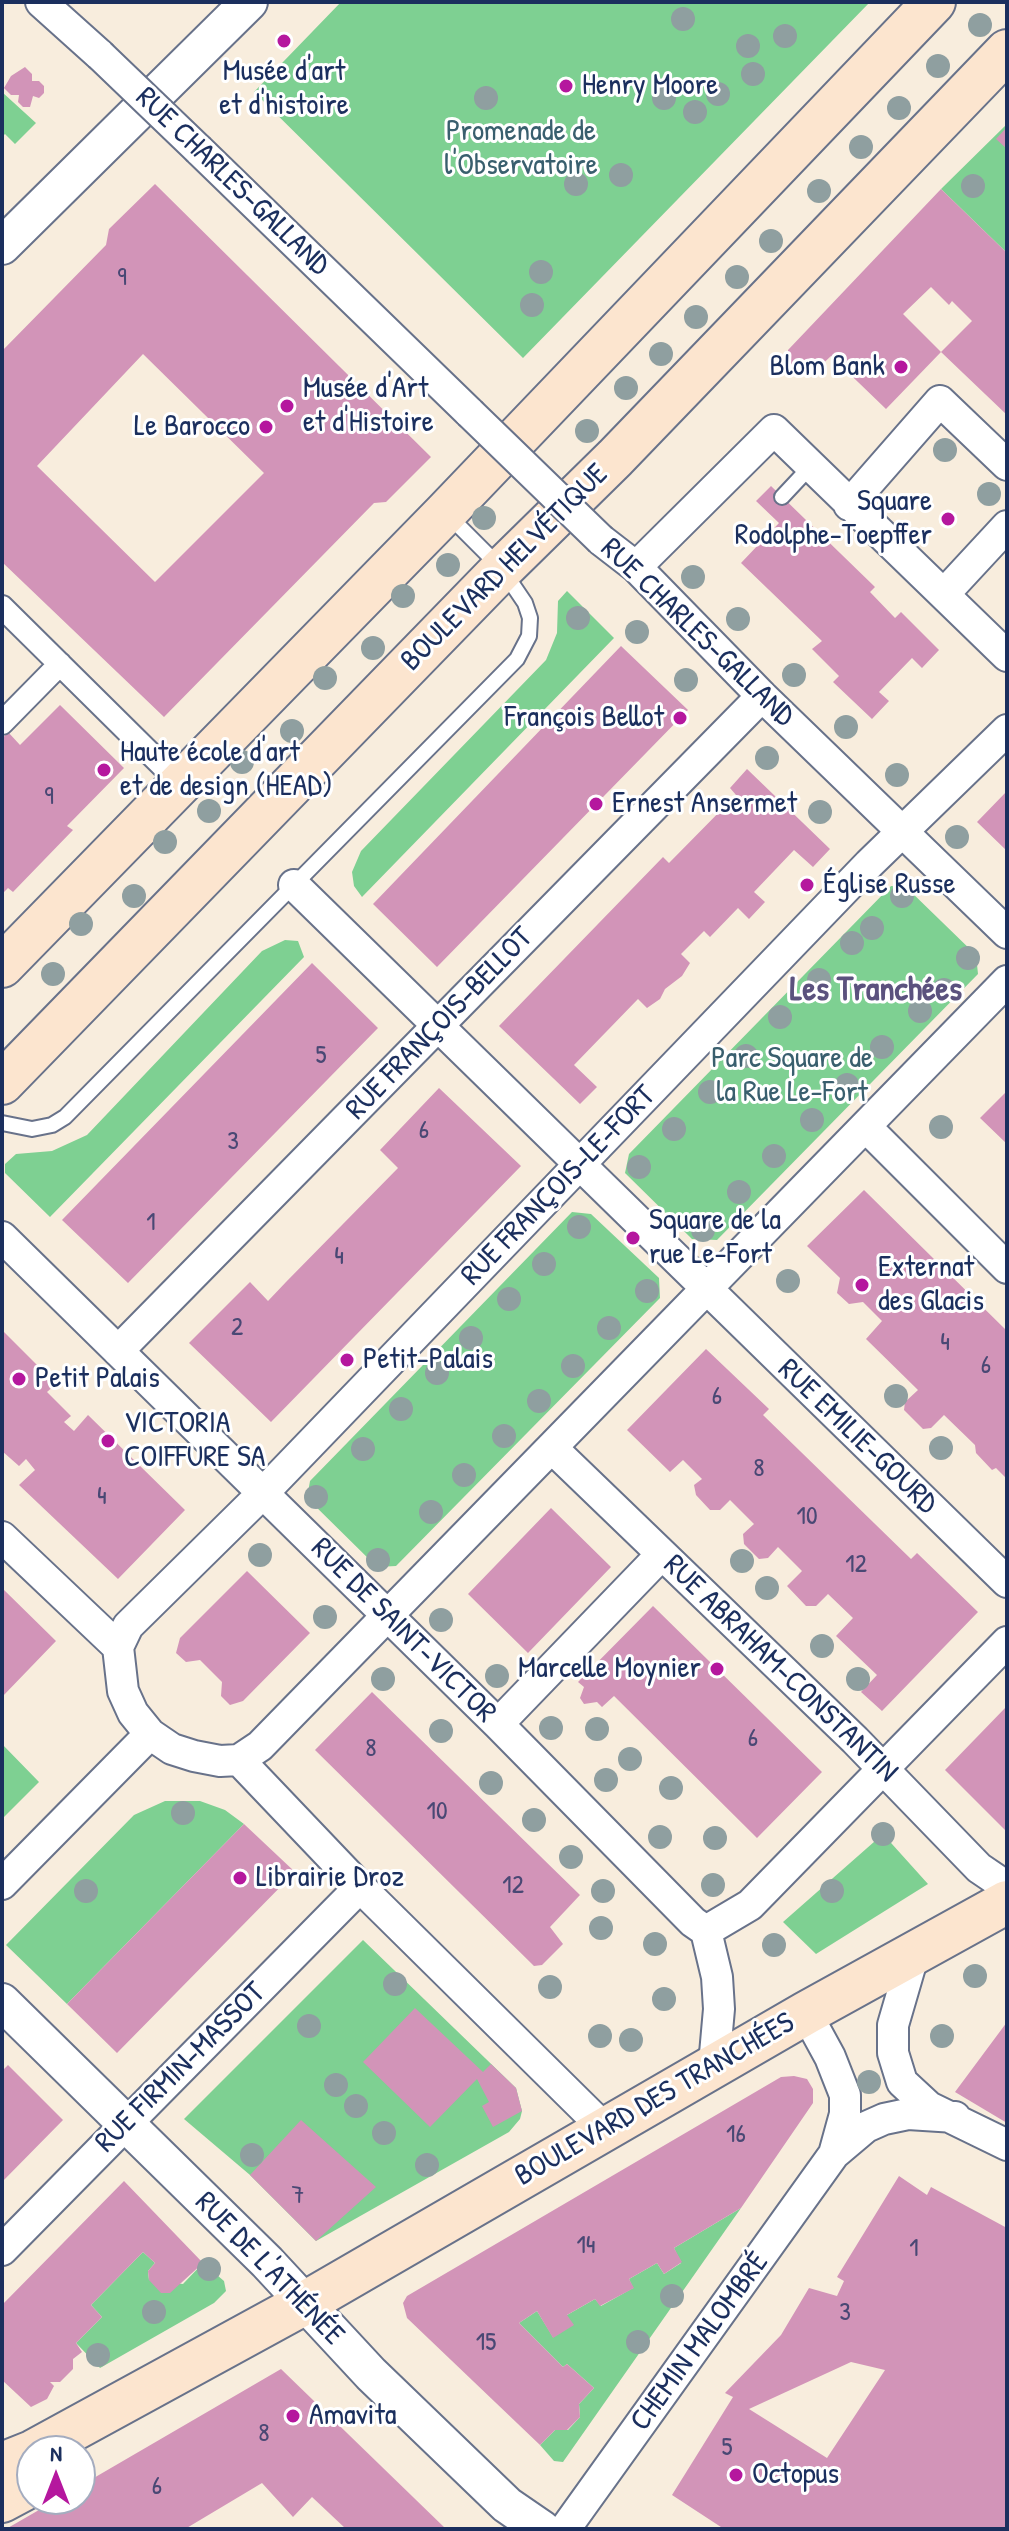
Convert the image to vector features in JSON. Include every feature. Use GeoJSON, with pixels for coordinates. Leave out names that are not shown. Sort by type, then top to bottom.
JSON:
{"type":"FeatureCollection","features":[{"type":"Feature","properties":{"kind":"main road"},"geometry":{"type":"LineString","coordinates":[[2,966],[445,513],[934,2]]}},
{"type":"Feature","properties":{"kind":"main road","name":"BOULEVARD HELVÉTIQUE"},"geometry":{"type":"LineString","coordinates":[[2,1083],[502,569],[615,458],[1007,51]]}},
{"type":"Feature","properties":{"kind":"main road","name":"BOULEVARD DES TRANCHÉES"},"geometry":{"type":"LineString","coordinates":[[76,2435],[714,2065],[1007,1902]]}},
{"type":"Feature","properties":{"kind":"street","name":"RUE CHARLES-GALLAND"},"geometry":{"type":"LineString","coordinates":[[41,2],[199,150],[601,540],[636,567],[762,696],[1007,933]]}},
{"type":"Feature","properties":{"kind":"street"},"geometry":{"type":"LineString","coordinates":[[2,246],[249,2]]}},
{"type":"Feature","properties":{"kind":"street"},"geometry":{"type":"LineString","coordinates":[[849,505],[940,401],[1007,465]]}},
{"type":"Feature","properties":{"kind":"street"},"geometry":{"type":"LineString","coordinates":[[636,567],[774,430],[1007,656]]}},
{"type":"Feature","properties":{"kind":"street"},"geometry":{"type":"LineString","coordinates":[[944,594],[1007,526]]}},
{"type":"Feature","properties":{"kind":"street"},"geometry":{"type":"LineString","coordinates":[[2,607],[179,782]]}},
{"type":"Feature","properties":{"kind":"street"},"geometry":{"type":"LineString","coordinates":[[2,723],[60,664]]}},
{"type":"Feature","properties":{"kind":"street","name":"RUE FRANÇOIS-BELLOT"},"geometry":{"type":"LineString","coordinates":[[118,1351],[762,696]]}},
{"type":"Feature","properties":{"kind":"street","name":"RUE FRANÇOIS-LE-FORT"},"geometry":{"type":"LineString","coordinates":[[118,1647],[128,1626],[263,1493],[901,832],[1007,730]]}},
{"type":"Feature","properties":{"kind":"street","name":"RUE EMILIE-GOURD"},"geometry":{"type":"LineString","coordinates":[[294,885],[1007,1582]]}},
{"type":"Feature","properties":{"kind":"street"},"geometry":{"type":"LineString","coordinates":[[2,1537],[118,1647],[123,1691],[133,1713],[150,1734],[172,1749],[194,1756],[220,1761],[239,1760],[260,1746],[553,1449],[1007,981]]}},
{"type":"Feature","properties":{"kind":"street"},"geometry":{"type":"LineString","coordinates":[[866,1127],[1007,1268]]}},
{"type":"Feature","properties":{"kind":"street","name":"RUE DE SAINT-VICTOR"},"geometry":{"type":"LineString","coordinates":[[2,1237],[498,1724],[693,1922],[706,1931]]}},
{"type":"Feature","properties":{"kind":"street","name":"RUE ABRAHAM-CONSTANTIN"},"geometry":{"type":"LineString","coordinates":[[553,1449],[884,1769],[979,1868],[1007,1887]]}},
{"type":"Feature","properties":{"kind":"street"},"geometry":{"type":"LineString","coordinates":[[498,1724],[662,1554]]}},
{"type":"Feature","properties":{"kind":"street"},"geometry":{"type":"LineString","coordinates":[[714,2065],[719,2009],[717,1977],[706,1931],[750,1905],[1007,1642]]}},
{"type":"Feature","properties":{"kind":"street"},"geometry":{"type":"LineString","coordinates":[[2,1884],[150,1734]]}},
{"type":"Feature","properties":{"kind":"street"},"geometry":{"type":"LineString","coordinates":[[239,1760],[360,1887],[605,2129]]}},
{"type":"Feature","properties":{"kind":"street","name":"RUE FIRMIN-MASSOT"},"geometry":{"type":"LineString","coordinates":[[2,2250],[360,1887]]}},
{"type":"Feature","properties":{"kind":"street"},"geometry":{"type":"LineString","coordinates":[[914,1953],[894,2011],[893,2053],[902,2082],[929,2107],[1007,2145]]}},
{"type":"Feature","properties":{"kind":"street","name":"RUE DE L'ATHÉNÉE"},"geometry":{"type":"LineString","coordinates":[[2,2002],[305,2303],[371,2374],[507,2505],[542,2529]]}},
{"type":"Feature","properties":{"kind":"street","name":"CHEMIN MALOMBRÉ"},"geometry":{"type":"LineString","coordinates":[[806,2013],[830,2057],[845,2095],[845,2114],[834,2154]]}},
{"type":"Feature","properties":{"kind":"street","name":"CHEMIN MALOMBRÉ"},"geometry":{"type":"LineString","coordinates":[[565,2529],[834,2154],[866,2127],[884,2119],[908,2114],[955,2117]]}},
{"type":"Feature","properties":{"kind":"lane"},"geometry":{"type":"LineString","coordinates":[[782,497],[811,466]]}},
{"type":"Feature","properties":{"kind":"lane"},"geometry":{"type":"LineString","coordinates":[[2,1123],[32,1129],[52,1125],[65,1117],[517,659],[529,636],[530,618],[525,603],[502,569],[445,513]]}},
{"type":"Feature","properties":{"kind":"green space","name":"Promenade de l'Observatoire"},"geometry":{"type":"Polygon","coordinates":[[[341,2],[870,2],[523,358],[254,92],[341,2]]]}},
{"type":"Feature","properties":{"kind":"green space"},"geometry":{"type":"Polygon","coordinates":[[[2,92],[36,123],[15,144],[5,134],[2,137],[2,92]]]}},
{"type":"Feature","properties":{"kind":"green space"},"geometry":{"type":"Polygon","coordinates":[[[1007,124],[1007,253],[941,189],[1007,124]]]}},
{"type":"Feature","properties":{"kind":"green space"},"geometry":{"type":"Polygon","coordinates":[[[567,591],[614,638],[362,897],[354,886],[352,872],[361,851],[546,660],[557,633],[558,601],[567,591]]]}},
{"type":"Feature","properties":{"kind":"green space","name":"Parc Square de la Rue Le-Fort"},"geometry":{"type":"Polygon","coordinates":[[[891,886],[906,887],[976,955],[978,974],[717,1240],[692,1239],[625,1173],[629,1154],[891,886]]]}},
{"type":"Feature","properties":{"kind":"green space"},"geometry":{"type":"Polygon","coordinates":[[[285,940],[298,941],[304,957],[50,1217],[5,1173],[5,1164],[16,1154],[52,1151],[87,1135],[262,951],[285,940]]]}},
{"type":"Feature","properties":{"kind":"green space"},"geometry":{"type":"Polygon","coordinates":[[[572,1212],[591,1214],[659,1278],[660,1298],[396,1566],[377,1567],[307,1498],[310,1481],[572,1212]]]}},
{"type":"Feature","properties":{"kind":"green space"},"geometry":{"type":"Polygon","coordinates":[[[2,1744],[39,1782],[2,1819],[2,1744]]]}},
{"type":"Feature","properties":{"kind":"green space"},"geometry":{"type":"Polygon","coordinates":[[[165,1801],[200,1801],[225,1810],[244,1824],[67,2004],[6,1945],[134,1815],[165,1801]]]}},
{"type":"Feature","properties":{"kind":"green space"},"geometry":{"type":"Polygon","coordinates":[[[883,1834],[928,1884],[816,1954],[783,1922],[883,1834]]]}},
{"type":"Feature","properties":{"kind":"green space"},"geometry":{"type":"Polygon","coordinates":[[[363,1940],[516,2088],[522,2111],[520,2119],[509,2132],[316,2241],[250,2175],[184,2119],[363,1940]]]}},
{"type":"Feature","properties":{"kind":"green space"},"geometry":{"type":"Polygon","coordinates":[[[741,2208],[563,2462],[554,2461],[540,2445],[555,2430],[568,2430],[580,2417],[579,2404],[594,2388],[567,2364],[563,2367],[519,2323],[537,2311],[553,2337],[567,2315],[595,2299],[601,2306],[633,2288],[629,2279],[657,2263],[664,2274],[681,2263],[674,2248],[741,2208]]]}},
{"type":"Feature","properties":{"kind":"green space"},"geometry":{"type":"Polygon","coordinates":[[[143,2252],[155,2263],[148,2271],[149,2280],[183,2284],[203,2263],[224,2281],[226,2291],[214,2303],[100,2368],[76,2343],[102,2317],[91,2305],[143,2252]]]}},
{"type":"Feature","properties":{"kind":"building"},"geometry":{"type":"Polygon","coordinates":[[[25,67],[32,74],[32,81],[39,81],[44,86],[44,93],[39,98],[33,96],[30,107],[23,107],[18,102],[19,95],[11,95],[4,88],[11,76],[25,67]]]}},
{"type":"Feature","properties":{"kind":"building"},"geometry":{"type":"Polygon","coordinates":[[[1007,127],[1007,149],[996,139],[1007,127]]]}},
{"type":"Feature","properties":{"kind":"building","name":"Musée d'Art et d'Histoire"},"geometry":{"type":"Polygon","coordinates":[[[155,184],[431,457],[386,502],[374,503],[164,717],[2,562],[2,351],[106,245],[109,229],[155,184]],[[143,354],[37,466],[155,582],[264,473],[143,354]]]}},
{"type":"Feature","properties":{"kind":"building"},"geometry":{"type":"Polygon","coordinates":[[[941,189],[1007,253],[1007,415],[941,352],[886,409],[831,356],[813,373],[802,374],[788,361],[788,350],[941,189]],[[931,287],[903,314],[941,352],[972,321],[952,301],[949,305],[931,287]]]}},
{"type":"Feature","properties":{"kind":"building"},"geometry":{"type":"Polygon","coordinates":[[[771,486],[875,587],[870,592],[895,618],[901,612],[939,650],[922,668],[912,658],[879,692],[889,701],[872,719],[833,682],[839,676],[812,649],[822,641],[741,563],[779,523],[756,501],[771,486]]]}},
{"type":"Feature","properties":{"kind":"building"},"geometry":{"type":"Polygon","coordinates":[[[621,646],[688,710],[437,967],[373,904],[621,646]]]}},
{"type":"Feature","properties":{"kind":"building"},"geometry":{"type":"Polygon","coordinates":[[[60,705],[124,768],[67,826],[73,830],[13,892],[8,888],[2,894],[2,739],[8,732],[20,745],[60,705]]]}},
{"type":"Feature","properties":{"kind":"building"},"geometry":{"type":"Polygon","coordinates":[[[747,769],[830,849],[813,867],[794,850],[754,892],[765,902],[749,919],[738,908],[710,937],[704,931],[681,954],[690,963],[682,976],[665,989],[660,999],[647,1008],[638,999],[574,1065],[597,1087],[580,1104],[499,1026],[663,857],[669,863],[736,795],[730,788],[747,769]]]}},
{"type":"Feature","properties":{"kind":"building"},"geometry":{"type":"Polygon","coordinates":[[[1007,791],[1007,851],[977,822],[1007,791]]]}},
{"type":"Feature","properties":{"kind":"building"},"geometry":{"type":"Polygon","coordinates":[[[312,963],[378,1028],[128,1283],[62,1220],[312,963]]]}},
{"type":"Feature","properties":{"kind":"building"},"geometry":{"type":"Polygon","coordinates":[[[439,1088],[521,1166],[271,1422],[189,1343],[250,1282],[268,1301],[398,1168],[380,1150],[439,1088]]]}},
{"type":"Feature","properties":{"kind":"building"},"geometry":{"type":"Polygon","coordinates":[[[1007,1091],[1007,1144],[980,1118],[1007,1091]]]}},
{"type":"Feature","properties":{"kind":"building"},"geometry":{"type":"Polygon","coordinates":[[[864,1190],[1007,1331],[1007,1479],[996,1468],[992,1470],[976,1453],[975,1445],[944,1415],[931,1428],[923,1429],[904,1410],[905,1402],[918,1390],[866,1339],[882,1321],[863,1302],[849,1304],[837,1293],[840,1278],[807,1246],[864,1190]]]}},
{"type":"Feature","properties":{"kind":"building"},"geometry":{"type":"Polygon","coordinates":[[[2,1330],[56,1384],[47,1392],[71,1416],[64,1422],[74,1431],[88,1415],[185,1510],[118,1579],[19,1485],[35,1470],[26,1459],[19,1466],[2,1451],[2,1330]]]}},
{"type":"Feature","properties":{"kind":"building"},"geometry":{"type":"Polygon","coordinates":[[[706,1349],[769,1409],[763,1415],[911,1559],[917,1553],[978,1612],[882,1711],[861,1692],[877,1675],[836,1636],[853,1618],[828,1594],[816,1606],[806,1606],[787,1586],[802,1571],[778,1547],[768,1558],[759,1559],[744,1544],[743,1534],[754,1524],[730,1500],[720,1510],[710,1510],[696,1495],[694,1485],[702,1479],[683,1460],[670,1472],[627,1430],[706,1349]]]}},
{"type":"Feature","properties":{"kind":"building"},"geometry":{"type":"Polygon","coordinates":[[[551,1508],[611,1567],[528,1653],[468,1594],[551,1508]]]}},
{"type":"Feature","properties":{"kind":"building"},"geometry":{"type":"Polygon","coordinates":[[[247,1571],[310,1633],[243,1701],[230,1705],[221,1696],[222,1682],[200,1660],[186,1662],[176,1653],[180,1638],[247,1571]]]}},
{"type":"Feature","properties":{"kind":"building"},"geometry":{"type":"Polygon","coordinates":[[[2,1588],[56,1641],[2,1697],[2,1588]]]}},
{"type":"Feature","properties":{"kind":"building"},"geometry":{"type":"Polygon","coordinates":[[[653,1606],[822,1772],[757,1838],[614,1696],[602,1707],[597,1702],[584,1704],[580,1698],[584,1687],[578,1682],[653,1606]]]}},
{"type":"Feature","properties":{"kind":"building"},"geometry":{"type":"Polygon","coordinates":[[[372,1692],[580,1895],[550,1927],[563,1944],[542,1965],[534,1966],[315,1750],[372,1692]]]}},
{"type":"Feature","properties":{"kind":"building"},"geometry":{"type":"Polygon","coordinates":[[[1007,1706],[1007,1832],[945,1770],[1007,1706]]]}},
{"type":"Feature","properties":{"kind":"building"},"geometry":{"type":"Polygon","coordinates":[[[244,1824],[295,1872],[117,2053],[67,2004],[244,1824]]]}},
{"type":"Feature","properties":{"kind":"building"},"geometry":{"type":"Polygon","coordinates":[[[415,2008],[483,2072],[491,2064],[516,2088],[522,2111],[493,2127],[482,2106],[489,2102],[477,2079],[430,2127],[363,2062],[415,2008]]]}},
{"type":"Feature","properties":{"kind":"building"},"geometry":{"type":"Polygon","coordinates":[[[1007,2022],[1007,2123],[955,2092],[1007,2022]]]}},
{"type":"Feature","properties":{"kind":"building"},"geometry":{"type":"Polygon","coordinates":[[[8,2065],[63,2120],[2,2182],[2,2071],[8,2065]]]}},
{"type":"Feature","properties":{"kind":"building"},"geometry":{"type":"Polygon","coordinates":[[[781,2077],[807,2079],[813,2089],[813,2103],[741,2208],[674,2248],[682,2262],[664,2274],[657,2263],[629,2279],[634,2288],[600,2306],[595,2299],[567,2315],[574,2325],[553,2338],[537,2311],[519,2323],[563,2367],[567,2364],[594,2388],[579,2404],[580,2417],[567,2430],[555,2430],[540,2445],[407,2318],[403,2303],[407,2296],[781,2077]]]}},
{"type":"Feature","properties":{"kind":"building"},"geometry":{"type":"Polygon","coordinates":[[[301,2120],[376,2187],[316,2241],[250,2175],[301,2120]]]}},
{"type":"Feature","properties":{"kind":"building"},"geometry":{"type":"Polygon","coordinates":[[[899,2176],[927,2195],[931,2187],[1007,2228],[1007,2529],[724,2529],[672,2495],[733,2397],[725,2393],[781,2335],[809,2288],[837,2296],[844,2281],[837,2277],[899,2176]],[[851,2362],[749,2409],[827,2458],[885,2370],[851,2362]]]}},
{"type":"Feature","properties":{"kind":"building"},"geometry":{"type":"Polygon","coordinates":[[[124,2181],[203,2263],[170,2293],[161,2293],[149,2280],[148,2271],[155,2263],[143,2252],[91,2305],[102,2317],[76,2343],[82,2352],[73,2359],[73,2369],[60,2382],[50,2382],[54,2386],[47,2399],[31,2407],[2,2380],[2,2305],[124,2181]]]}},
{"type":"Feature","properties":{"kind":"building"},"geometry":{"type":"Polygon","coordinates":[[[281,2369],[446,2529],[346,2529],[312,2497],[293,2517],[262,2483],[185,2529],[6,2529],[30,2515],[96,2515],[96,2477],[281,2369]]]}},
{"type":"Feature","properties":{"kind":"place","name":"Musée d'art et d'histoire"},"geometry":{"type":"Point","coordinates":[284,41]}},
{"type":"Feature","properties":{"kind":"place","name":"Henry Moore"},"geometry":{"type":"Point","coordinates":[566,86]}},
{"type":"Feature","properties":{"kind":"place","name":"Blom Bank"},"geometry":{"type":"Point","coordinates":[901,367]}},
{"type":"Feature","properties":{"kind":"place","name":"Musée d'Art et d'Histoire"},"geometry":{"type":"Point","coordinates":[287,406]}},
{"type":"Feature","properties":{"kind":"place","name":"Le Barocco"},"geometry":{"type":"Point","coordinates":[266,427]}},
{"type":"Feature","properties":{"kind":"place","name":"Square Rodolphe-Toepffer"},"geometry":{"type":"Point","coordinates":[948,519]}},
{"type":"Feature","properties":{"kind":"place","name":"François Bellot"},"geometry":{"type":"Point","coordinates":[680,718]}},
{"type":"Feature","properties":{"kind":"place","name":"Haute école d'art et de design (HEAD)"},"geometry":{"type":"Point","coordinates":[104,770]}},
{"type":"Feature","properties":{"kind":"place","name":"Ernest Ansermet"},"geometry":{"type":"Point","coordinates":[596,804]}},
{"type":"Feature","properties":{"kind":"place","name":"Église Russe"},"geometry":{"type":"Point","coordinates":[807,885]}},
{"type":"Feature","properties":{"kind":"place","name":"Square de la rue Le-Fort"},"geometry":{"type":"Point","coordinates":[633,1238]}},
{"type":"Feature","properties":{"kind":"place","name":"Externat des Glacis"},"geometry":{"type":"Point","coordinates":[862,1285]}},
{"type":"Feature","properties":{"kind":"place","name":"Petit-Palais"},"geometry":{"type":"Point","coordinates":[347,1360]}},
{"type":"Feature","properties":{"kind":"place","name":"Petit Palais"},"geometry":{"type":"Point","coordinates":[19,1379]}},
{"type":"Feature","properties":{"kind":"place","name":"VICTORIA COIFFURE SA"},"geometry":{"type":"Point","coordinates":[108,1441]}},
{"type":"Feature","properties":{"kind":"place","name":"Marcelle Moynier"},"geometry":{"type":"Point","coordinates":[717,1669]}},
{"type":"Feature","properties":{"kind":"place","name":"Librairie Droz"},"geometry":{"type":"Point","coordinates":[240,1878]}},
{"type":"Feature","properties":{"kind":"place","name":"Amavita"},"geometry":{"type":"Point","coordinates":[293,2416]}},
{"type":"Feature","properties":{"kind":"place","name":"Octopus"},"geometry":{"type":"Point","coordinates":[736,2475]}},
{"type":"Feature","properties":{"kind":"district","name":"Les Tranchées"},"geometry":{"type":"Point","coordinates":[876,991]}}]}
